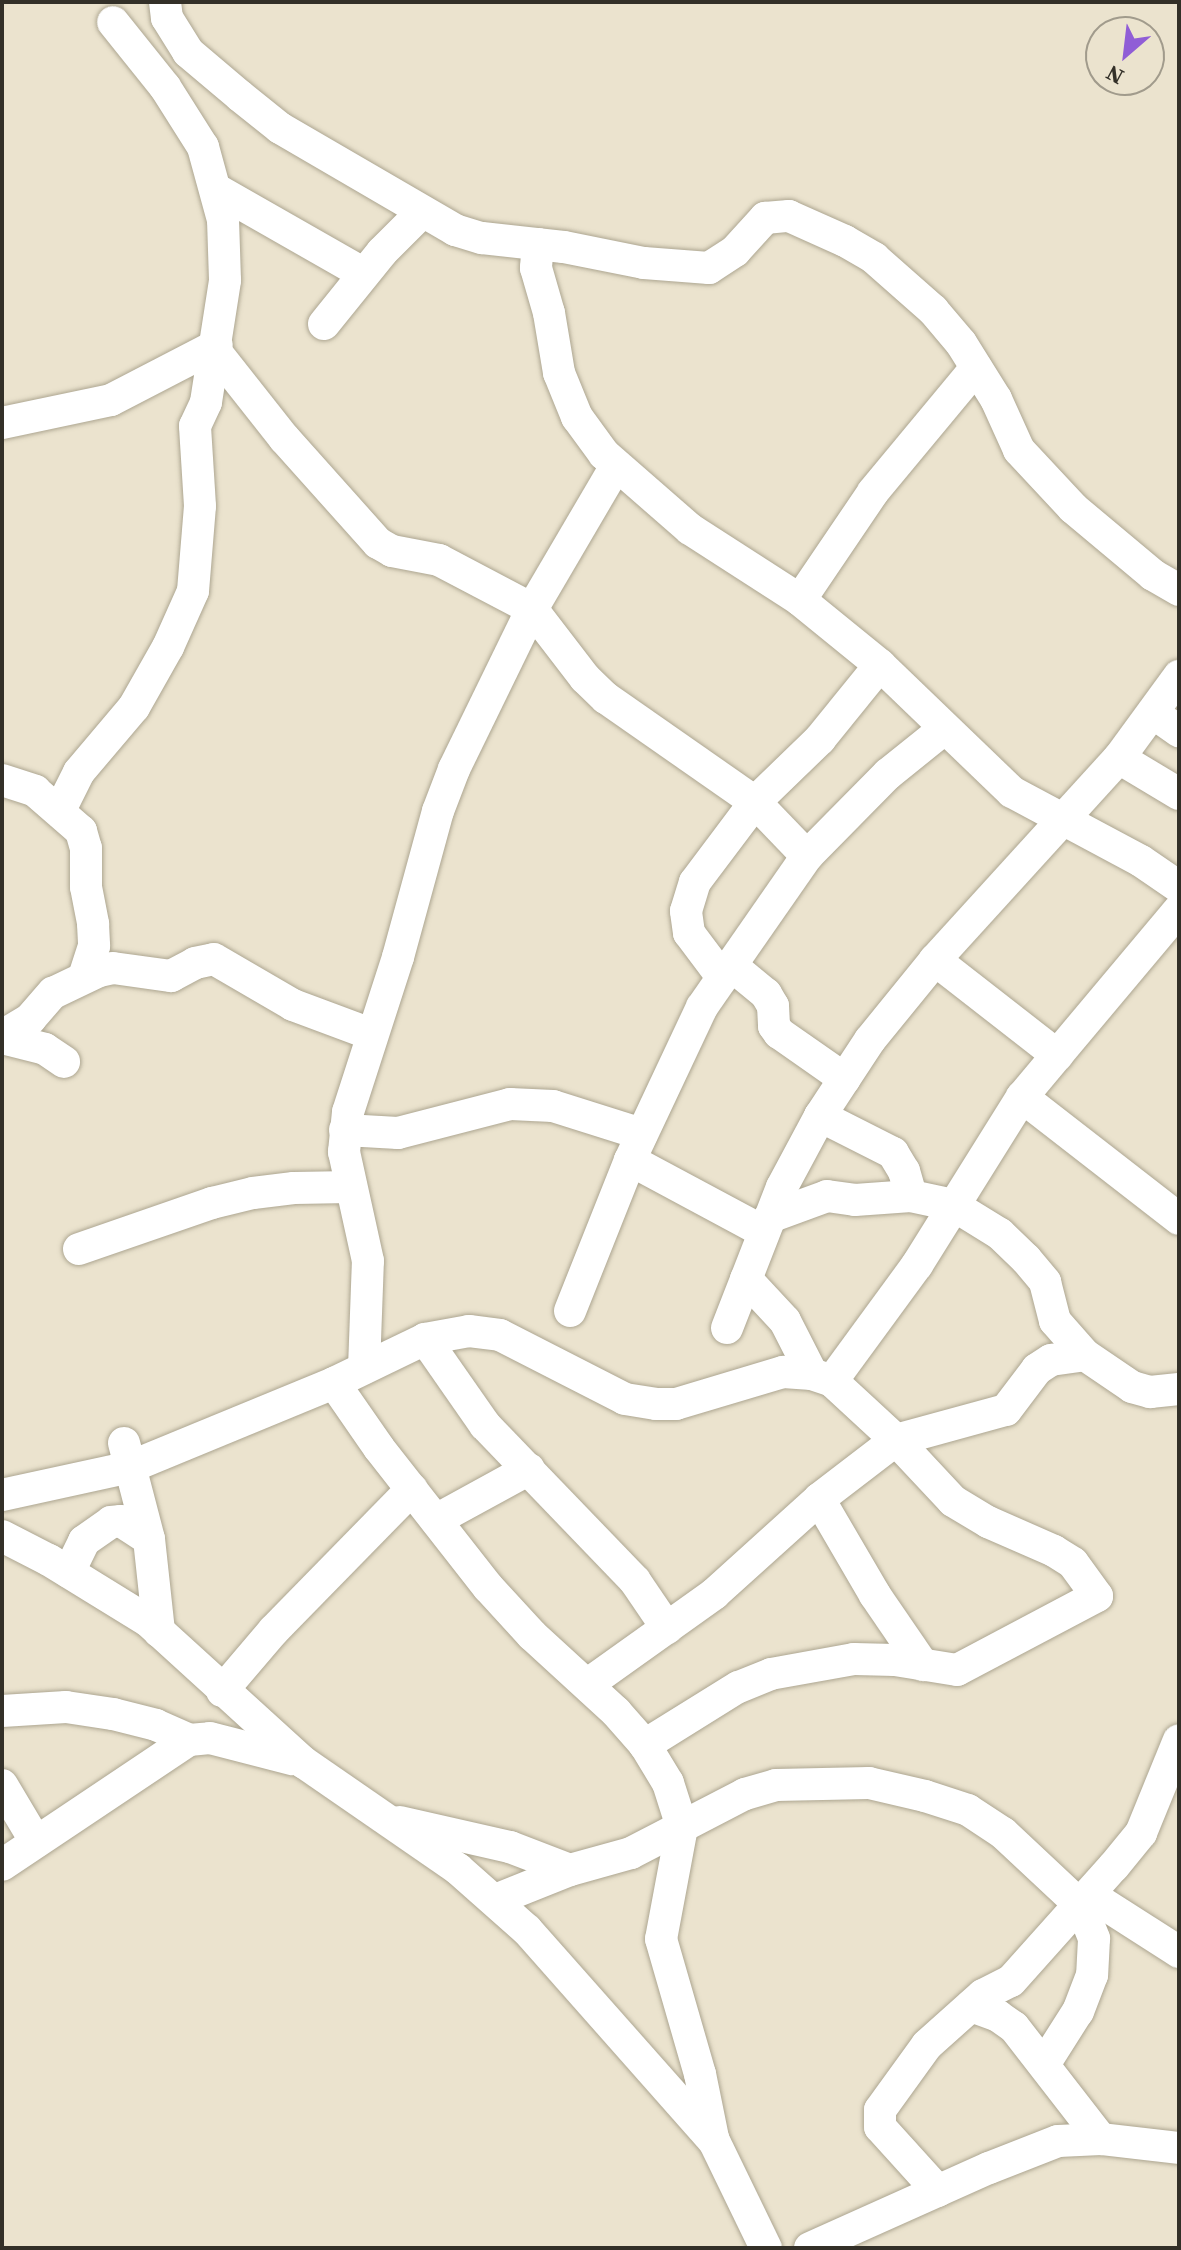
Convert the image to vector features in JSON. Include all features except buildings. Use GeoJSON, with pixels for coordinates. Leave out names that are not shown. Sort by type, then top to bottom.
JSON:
{"type":"FeatureCollection","features":[{"type":"Feature","properties":{"kind":"street"},"geometry":{"type":"LineString","coordinates":[[165,2],[167,18],[188,52],[280,128],[455,230],[482,238],[538,244],[644,263],[709,268],[735,251],[765,218],[789,216],[845,241],[874,258],[933,310],[996,399],[1019,450],[1062,497],[1153,575],[1179,590]]}},
{"type":"Feature","properties":{"kind":"street"},"geometry":{"type":"LineString","coordinates":[[60,810],[79,772],[134,707],[175,634],[193,591],[200,506],[195,426],[206,402],[217,348],[225,280],[226,249],[217,190],[203,147],[188,121],[113,22]]}},
{"type":"Feature","properties":{"kind":"street"},"geometry":{"type":"LineString","coordinates":[[217,190],[364,274]]}},
{"type":"Feature","properties":{"kind":"street"},"geometry":{"type":"LineString","coordinates":[[324,324],[364,274],[422,212]]}},
{"type":"Feature","properties":{"kind":"street"},"geometry":{"type":"LineString","coordinates":[[225,280],[247,240],[287,229]]}},
{"type":"Feature","properties":{"kind":"street"},"geometry":{"type":"LineString","coordinates":[[538,244],[536,268],[549,313],[559,373],[577,417],[616,466],[690,529],[800,600],[880,665],[1012,792],[1141,861],[1179,887]]}},
{"type":"Feature","properties":{"kind":"street"},"geometry":{"type":"LineString","coordinates":[[2,423],[111,400],[217,348]]}},
{"type":"Feature","properties":{"kind":"street"},"geometry":{"type":"LineString","coordinates":[[217,348],[284,438],[378,543],[392,551],[439,560],[532,609],[585,678],[606,698],[755,802],[807,856]]}},
{"type":"Feature","properties":{"kind":"street"},"geometry":{"type":"LineString","coordinates":[[800,600],[873,492],[976,368]]}},
{"type":"Feature","properties":{"kind":"street"},"geometry":{"type":"LineString","coordinates":[[364,1368],[368,1261],[344,1152],[345,1130],[371,1034],[398,957],[438,811],[454,769],[532,609],[616,466]]}},
{"type":"Feature","properties":{"kind":"street"},"geometry":{"type":"LineString","coordinates":[[845,1079],[779,1033],[774,1026],[773,1006],[766,994],[727,971],[689,933],[686,911],[695,882],[755,802],[820,739],[880,665]]}},
{"type":"Feature","properties":{"kind":"street"},"geometry":{"type":"LineString","coordinates":[[727,1328],[782,1187],[820,1116],[845,1079],[895,1007],[935,960],[1119,758],[1166,722],[1179,676]]}},
{"type":"Feature","properties":{"kind":"street"},"geometry":{"type":"LineString","coordinates":[[570,1311],[636,1147],[702,1007],[807,856],[888,774],[944,729]]}},
{"type":"Feature","properties":{"kind":"street"},"geometry":{"type":"LineString","coordinates":[[1119,758],[1179,794]]}},
{"type":"Feature","properties":{"kind":"street"},"geometry":{"type":"LineString","coordinates":[[2,780],[35,791],[81,831],[86,848],[86,887],[94,946],[84,977]]}},
{"type":"Feature","properties":{"kind":"street"},"geometry":{"type":"LineString","coordinates":[[822,1378],[917,1265],[1022,1097],[1179,910]]}},
{"type":"Feature","properties":{"kind":"street"},"geometry":{"type":"LineString","coordinates":[[2,1037],[30,1019],[53,993],[84,977],[113,968],[171,976],[195,963],[214,959],[293,1005],[371,1034]]}},
{"type":"Feature","properties":{"kind":"street"},"geometry":{"type":"LineString","coordinates":[[935,960],[1057,1055]]}},
{"type":"Feature","properties":{"kind":"street"},"geometry":{"type":"LineString","coordinates":[[2,1037],[45,1049],[64,1062]]}},
{"type":"Feature","properties":{"kind":"street"},"geometry":{"type":"LineString","coordinates":[[1022,1097],[1174,1207]]}},
{"type":"Feature","properties":{"kind":"street"},"geometry":{"type":"LineString","coordinates":[[345,1130],[398,1133],[510,1104],[553,1106],[636,1147],[767,1224]]}},
{"type":"Feature","properties":{"kind":"street"},"geometry":{"type":"LineString","coordinates":[[820,1116],[893,1153],[904,1171],[911,1196]]}},
{"type":"Feature","properties":{"kind":"street"},"geometry":{"type":"LineString","coordinates":[[79,1249],[212,1203],[253,1193],[294,1188],[351,1187]]}},
{"type":"Feature","properties":{"kind":"street"},"geometry":{"type":"LineString","coordinates":[[782,1187],[855,1200],[911,1196],[953,1205],[1000,1234],[1026,1259],[1045,1282],[1055,1321],[1085,1355],[1132,1387],[1150,1392],[1179,1389]]}},
{"type":"Feature","properties":{"kind":"street"},"geometry":{"type":"LineString","coordinates":[[767,1224],[827,1196]]}},
{"type":"Feature","properties":{"kind":"street"},"geometry":{"type":"LineString","coordinates":[[645,1745],[738,1687],[771,1674],[854,1659],[895,1660],[947,1670],[968,1665],[1097,1596],[1073,1563],[1054,1551],[988,1522],[953,1501],[896,1440],[822,1378],[785,1321],[746,1279]]}},
{"type":"Feature","properties":{"kind":"street"},"geometry":{"type":"LineString","coordinates":[[2,1495],[334,1383],[425,1339],[469,1331],[500,1335],[625,1399],[656,1404],[676,1404],[783,1372],[822,1378]]}},
{"type":"Feature","properties":{"kind":"street"},"geometry":{"type":"LineString","coordinates":[[425,1339],[485,1425],[635,1581],[667,1628]]}},
{"type":"Feature","properties":{"kind":"street"},"geometry":{"type":"LineString","coordinates":[[588,1684],[714,1594],[819,1499],[896,1440],[1006,1410],[1037,1369],[1051,1360],[1085,1355]]}},
{"type":"Feature","properties":{"kind":"street"},"geometry":{"type":"LineString","coordinates":[[334,1383],[488,1587],[532,1635],[588,1684],[645,1745],[668,1783],[682,1827],[661,1939],[700,2074],[714,2141],[766,2248]]}},
{"type":"Feature","properties":{"kind":"street"},"geometry":{"type":"LineString","coordinates":[[127,1455],[149,1539],[159,1631]]}},
{"type":"Feature","properties":{"kind":"street"},"geometry":{"type":"LineString","coordinates":[[436,1520],[529,1469]]}},
{"type":"Feature","properties":{"kind":"street"},"geometry":{"type":"LineString","coordinates":[[217,1686],[412,1489]]}},
{"type":"Feature","properties":{"kind":"street"},"geometry":{"type":"LineString","coordinates":[[819,1499],[875,1595],[923,1665]]}},
{"type":"Feature","properties":{"kind":"street"},"geometry":{"type":"LineString","coordinates":[[73,1561],[111,1522],[121,1521],[149,1539]]}},
{"type":"Feature","properties":{"kind":"street"},"geometry":{"type":"LineString","coordinates":[[2,1536],[36,1554],[73,1561],[159,1631],[303,1762],[446,1860],[495,1900],[611,2022],[714,2141]]}},
{"type":"Feature","properties":{"kind":"street"},"geometry":{"type":"LineString","coordinates":[[217,1686],[237,1744]]}},
{"type":"Feature","properties":{"kind":"street"},"geometry":{"type":"LineString","coordinates":[[2,1711],[20,1707],[82,1709],[156,1725],[189,1740]]}},
{"type":"Feature","properties":{"kind":"street"},"geometry":{"type":"LineString","coordinates":[[2,1865],[189,1740],[210,1738],[303,1762]]}},
{"type":"Feature","properties":{"kind":"street"},"geometry":{"type":"LineString","coordinates":[[938,2191],[880,2127],[877,2118],[880,2110],[927,2045],[971,2006],[1011,1981],[1086,1900],[1141,1833],[1179,1740]]}},
{"type":"Feature","properties":{"kind":"street"},"geometry":{"type":"LineString","coordinates":[[495,1900],[570,1870],[631,1853],[745,1794],[776,1785],[843,1782],[898,1789],[968,1810],[1003,1833],[1086,1900],[1179,1952]]}},
{"type":"Feature","properties":{"kind":"street"},"geometry":{"type":"LineString","coordinates":[[2,1785],[36,1842]]}},
{"type":"Feature","properties":{"kind":"street"},"geometry":{"type":"LineString","coordinates":[[385,1819],[510,1847],[570,1870]]}},
{"type":"Feature","properties":{"kind":"street"},"geometry":{"type":"LineString","coordinates":[[1045,2063],[1078,2011],[1092,1975],[1094,1939],[1086,1900]]}},
{"type":"Feature","properties":{"kind":"street"},"geometry":{"type":"LineString","coordinates":[[971,2006],[998,2016],[1014,2027],[1101,2139]]}},
{"type":"Feature","properties":{"kind":"street"},"geometry":{"type":"LineString","coordinates":[[820,2246],[938,2191],[1058,2141],[1101,2139],[1179,2148]]}}]}
